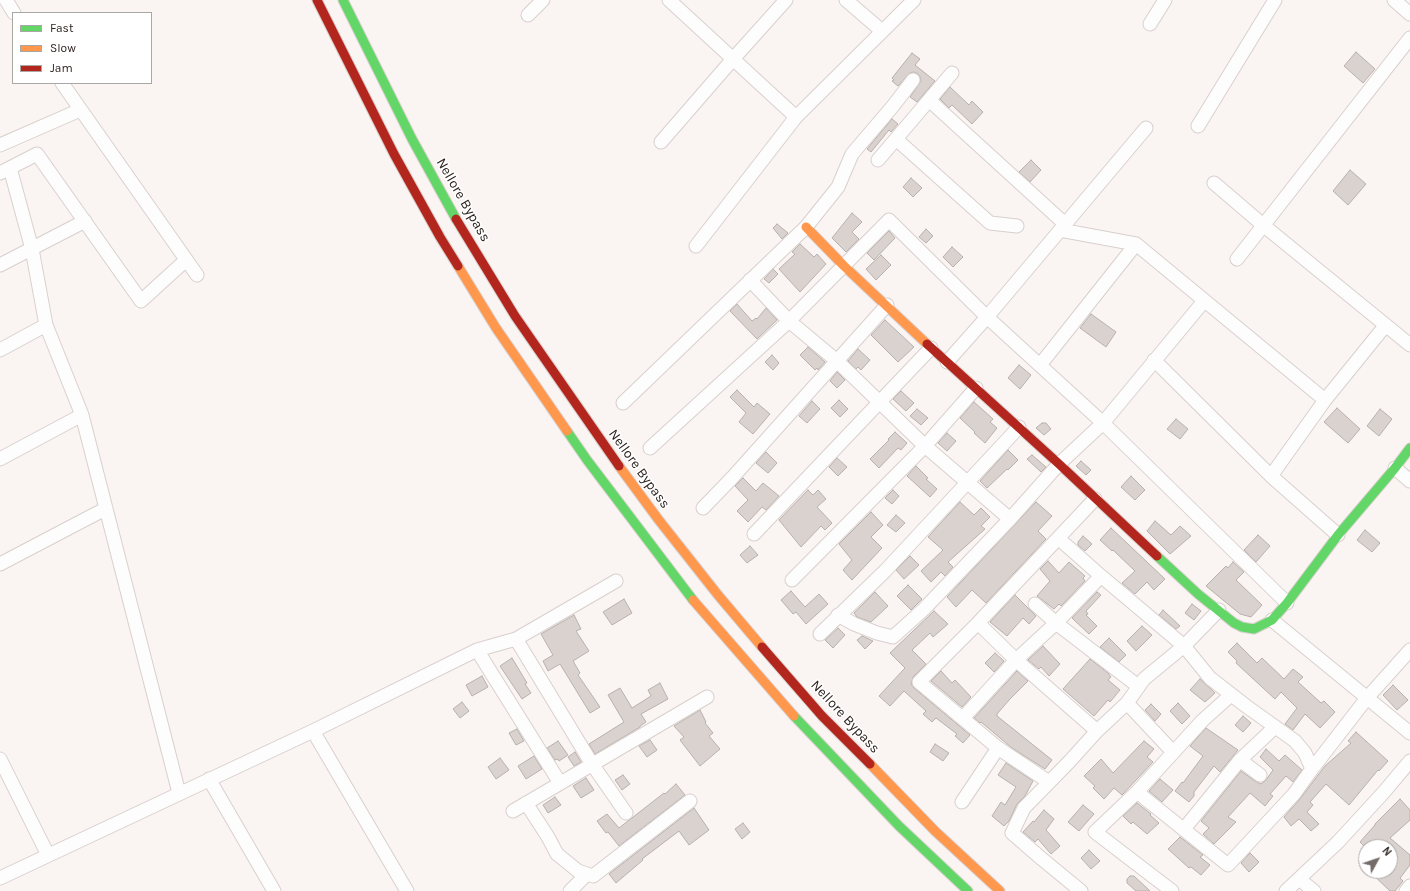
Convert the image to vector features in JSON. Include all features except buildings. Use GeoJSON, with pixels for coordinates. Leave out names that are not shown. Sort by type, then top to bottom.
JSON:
{"type":"FeatureCollection","features":[{"type":"Feature","properties":{"kind":"main road"},"geometry":{"type":"LineString","coordinates":[[317,0],[394,154],[440,237],[496,328],[587,460],[699,607],[808,732],[899,826],[968,891]]}},
{"type":"Feature","properties":{"kind":"main road","name":"Nellore Bypass"},"geometry":{"type":"LineString","coordinates":[[343,0],[412,139],[460,225],[514,316],[603,445],[658,519],[718,595],[822,716],[935,831],[1000,891]]}},
{"type":"Feature","properties":{"kind":"main road"},"geometry":{"type":"LineString","coordinates":[[806,227],[844,266],[931,348],[1019,427],[1198,594],[1242,628],[1254,629],[1272,620],[1287,603],[1338,535],[1410,448]]}},
{"type":"Feature","properties":{"kind":"street"},"geometry":{"type":"LineString","coordinates":[[6,0],[13,12]]}},
{"type":"Feature","properties":{"kind":"street"},"geometry":{"type":"LineString","coordinates":[[528,15],[543,0]]}},
{"type":"Feature","properties":{"kind":"street"},"geometry":{"type":"LineString","coordinates":[[669,0],[796,117]]}},
{"type":"Feature","properties":{"kind":"street"},"geometry":{"type":"LineString","coordinates":[[661,142],[786,0]]}},
{"type":"Feature","properties":{"kind":"street"},"geometry":{"type":"LineString","coordinates":[[846,0],[882,32]]}},
{"type":"Feature","properties":{"kind":"street"},"geometry":{"type":"LineString","coordinates":[[696,246],[796,117],[914,0]]}},
{"type":"Feature","properties":{"kind":"street"},"geometry":{"type":"LineString","coordinates":[[1150,24],[1165,0]]}},
{"type":"Feature","properties":{"kind":"street"},"geometry":{"type":"LineString","coordinates":[[1198,126],[1275,0]]}},
{"type":"Feature","properties":{"kind":"street"},"geometry":{"type":"LineString","coordinates":[[1394,0],[1410,14]]}},
{"type":"Feature","properties":{"kind":"street"},"geometry":{"type":"LineString","coordinates":[[1236,259],[1410,38]]}},
{"type":"Feature","properties":{"kind":"street"},"geometry":{"type":"LineString","coordinates":[[878,160],[952,73]]}},
{"type":"Feature","properties":{"kind":"street"},"geometry":{"type":"LineString","coordinates":[[623,403],[806,227],[838,187],[852,154],[913,80]]}},
{"type":"Feature","properties":{"kind":"street"},"geometry":{"type":"LineString","coordinates":[[63,84],[197,275]]}},
{"type":"Feature","properties":{"kind":"street"},"geometry":{"type":"LineString","coordinates":[[929,100],[1063,227],[1136,244],[1325,400]]}},
{"type":"Feature","properties":{"kind":"street"},"geometry":{"type":"LineString","coordinates":[[0,145],[80,110]]}},
{"type":"Feature","properties":{"kind":"street"},"geometry":{"type":"LineString","coordinates":[[947,362],[987,317],[1146,128]]}},
{"type":"Feature","properties":{"kind":"street"},"geometry":{"type":"LineString","coordinates":[[896,138],[990,223],[1017,226]]}},
{"type":"Feature","properties":{"kind":"street"},"geometry":{"type":"LineString","coordinates":[[179,793],[82,415],[46,325],[32,248],[5,170],[37,154],[141,301],[186,260]]}},
{"type":"Feature","properties":{"kind":"street"},"geometry":{"type":"LineString","coordinates":[[1214,183],[1385,326],[1410,345]]}},
{"type":"Feature","properties":{"kind":"street"},"geometry":{"type":"LineString","coordinates":[[650,448],[789,321],[889,220],[987,317],[1103,422],[1287,603]]}},
{"type":"Feature","properties":{"kind":"street"},"geometry":{"type":"LineString","coordinates":[[0,266],[85,221]]}},
{"type":"Feature","properties":{"kind":"street"},"geometry":{"type":"LineString","coordinates":[[1040,366],[1136,244]]}},
{"type":"Feature","properties":{"kind":"street"},"geometry":{"type":"LineString","coordinates":[[750,280],[789,321],[837,360],[925,446],[968,481],[1010,519]]}},
{"type":"Feature","properties":{"kind":"street"},"geometry":{"type":"LineString","coordinates":[[838,615],[854,624],[877,633],[893,637],[924,609],[1010,519],[1059,464],[1103,422],[1204,301]]}},
{"type":"Feature","properties":{"kind":"street"},"geometry":{"type":"LineString","coordinates":[[703,508],[887,305]]}},
{"type":"Feature","properties":{"kind":"street"},"geometry":{"type":"LineString","coordinates":[[0,350],[46,325]]}},
{"type":"Feature","properties":{"kind":"street"},"geometry":{"type":"LineString","coordinates":[[1271,476],[1325,400],[1385,326]]}},
{"type":"Feature","properties":{"kind":"street"},"geometry":{"type":"LineString","coordinates":[[754,534],[931,348]]}},
{"type":"Feature","properties":{"kind":"street"},"geometry":{"type":"LineString","coordinates":[[1154,360],[1271,476],[1338,535]]}},
{"type":"Feature","properties":{"kind":"street"},"geometry":{"type":"LineString","coordinates":[[792,580],[925,446],[976,388]]}},
{"type":"Feature","properties":{"kind":"street"},"geometry":{"type":"LineString","coordinates":[[0,459],[82,415]]}},
{"type":"Feature","properties":{"kind":"street"},"geometry":{"type":"LineString","coordinates":[[820,634],[885,571],[1019,427]]}},
{"type":"Feature","properties":{"kind":"street"},"geometry":{"type":"LineString","coordinates":[[1395,468],[1410,481]]}},
{"type":"Feature","properties":{"kind":"street"},"geometry":{"type":"LineString","coordinates":[[1049,782],[998,748],[919,682],[978,623],[1095,499]]}},
{"type":"Feature","properties":{"kind":"street"},"geometry":{"type":"LineString","coordinates":[[0,564],[105,509]]}},
{"type":"Feature","properties":{"kind":"street"},"geometry":{"type":"LineString","coordinates":[[1058,538],[1184,646],[1210,678],[1295,741],[1305,753],[1312,768]]}},
{"type":"Feature","properties":{"kind":"street"},"geometry":{"type":"LineString","coordinates":[[963,718],[1016,660],[1056,623],[1101,576]]}},
{"type":"Feature","properties":{"kind":"street"},"geometry":{"type":"LineString","coordinates":[[0,878],[313,731],[477,650],[516,639],[616,581]]}},
{"type":"Feature","properties":{"kind":"street"},"geometry":{"type":"LineString","coordinates":[[1035,604],[1056,623],[1138,686]]}},
{"type":"Feature","properties":{"kind":"street"},"geometry":{"type":"LineString","coordinates":[[1081,891],[1012,832],[1024,808],[1097,731],[1127,703],[1144,679],[1184,646],[1219,610]]}},
{"type":"Feature","properties":{"kind":"street"},"geometry":{"type":"LineString","coordinates":[[1272,620],[1410,733]]}},
{"type":"Feature","properties":{"kind":"street"},"geometry":{"type":"LineString","coordinates":[[978,623],[1016,660],[1097,731]]}},
{"type":"Feature","properties":{"kind":"street"},"geometry":{"type":"LineString","coordinates":[[516,639],[592,764],[626,813]]}},
{"type":"Feature","properties":{"kind":"street"},"geometry":{"type":"LineString","coordinates":[[477,650],[560,783]]}},
{"type":"Feature","properties":{"kind":"street"},"geometry":{"type":"LineString","coordinates":[[1137,792],[1228,864],[1294,794],[1312,768],[1367,698],[1410,650]]}},
{"type":"Feature","properties":{"kind":"street"},"geometry":{"type":"LineString","coordinates":[[1172,891],[1094,832],[1137,792],[1203,720],[1231,695]]}},
{"type":"Feature","properties":{"kind":"street"},"geometry":{"type":"LineString","coordinates":[[513,811],[707,696]]}},
{"type":"Feature","properties":{"kind":"street"},"geometry":{"type":"LineString","coordinates":[[1127,703],[1173,752]]}},
{"type":"Feature","properties":{"kind":"street"},"geometry":{"type":"LineString","coordinates":[[1184,829],[1240,760],[1276,727]]}},
{"type":"Feature","properties":{"kind":"street"},"geometry":{"type":"LineString","coordinates":[[313,731],[407,891]]}},
{"type":"Feature","properties":{"kind":"street"},"geometry":{"type":"LineString","coordinates":[[962,802],[998,748]]}},
{"type":"Feature","properties":{"kind":"street"},"geometry":{"type":"LineString","coordinates":[[0,759],[48,855]]}},
{"type":"Feature","properties":{"kind":"street"},"geometry":{"type":"LineString","coordinates":[[1240,760],[1260,775]]}},
{"type":"Feature","properties":{"kind":"street"},"geometry":{"type":"LineString","coordinates":[[1286,891],[1338,842],[1410,761]]}},
{"type":"Feature","properties":{"kind":"street"},"geometry":{"type":"LineString","coordinates":[[209,780],[274,891]]}},
{"type":"Feature","properties":{"kind":"street"},"geometry":{"type":"LineString","coordinates":[[526,803],[557,854],[578,871],[593,876],[690,801]]}},
{"type":"Feature","properties":{"kind":"street"},"geometry":{"type":"LineString","coordinates":[[570,891],[587,874]]}},
{"type":"Feature","properties":{"kind":"street"},"geometry":{"type":"LineString","coordinates":[[1299,879],[1314,891]]}},
{"type":"Feature","properties":{"kind":"street"},"geometry":{"type":"LineString","coordinates":[[1406,891],[1410,886]]}},
{"type":"Feature","properties":{"kind":"traffic: fast"},"geometry":{"type":"LineString","coordinates":[[343,0],[412,139],[456,219]]}},
{"type":"Feature","properties":{"kind":"traffic: fast"},"geometry":{"type":"LineString","coordinates":[[567,431],[587,460],[693,600]]}},
{"type":"Feature","properties":{"kind":"traffic: fast"},"geometry":{"type":"LineString","coordinates":[[1157,556],[1198,594],[1234,623],[1242,627],[1254,629],[1272,620],[1287,603],[1338,535],[1410,448]]}},
{"type":"Feature","properties":{"kind":"traffic: fast"},"geometry":{"type":"LineString","coordinates":[[794,716],[899,826],[968,891]]}},
{"type":"Feature","properties":{"kind":"traffic: slow"},"geometry":{"type":"LineString","coordinates":[[806,227],[844,266],[927,344]]}},
{"type":"Feature","properties":{"kind":"traffic: slow"},"geometry":{"type":"LineString","coordinates":[[458,266],[496,328],[567,431]]}},
{"type":"Feature","properties":{"kind":"traffic: slow"},"geometry":{"type":"LineString","coordinates":[[619,466],[658,519],[718,595],[762,647]]}},
{"type":"Feature","properties":{"kind":"traffic: slow"},"geometry":{"type":"LineString","coordinates":[[693,600],[794,716]]}},
{"type":"Feature","properties":{"kind":"traffic: slow"},"geometry":{"type":"LineString","coordinates":[[870,764],[935,831],[1000,891]]}},
{"type":"Feature","properties":{"kind":"traffic: jam"},"geometry":{"type":"LineString","coordinates":[[317,0],[394,154],[440,237],[458,266]]}},
{"type":"Feature","properties":{"kind":"traffic: jam"},"geometry":{"type":"LineString","coordinates":[[456,219],[515,316],[619,466]]}},
{"type":"Feature","properties":{"kind":"traffic: jam"},"geometry":{"type":"LineString","coordinates":[[927,344],[1059,464],[1157,556]]}},
{"type":"Feature","properties":{"kind":"traffic: jam"},"geometry":{"type":"LineString","coordinates":[[762,647],[822,716],[870,764]]}}]}
